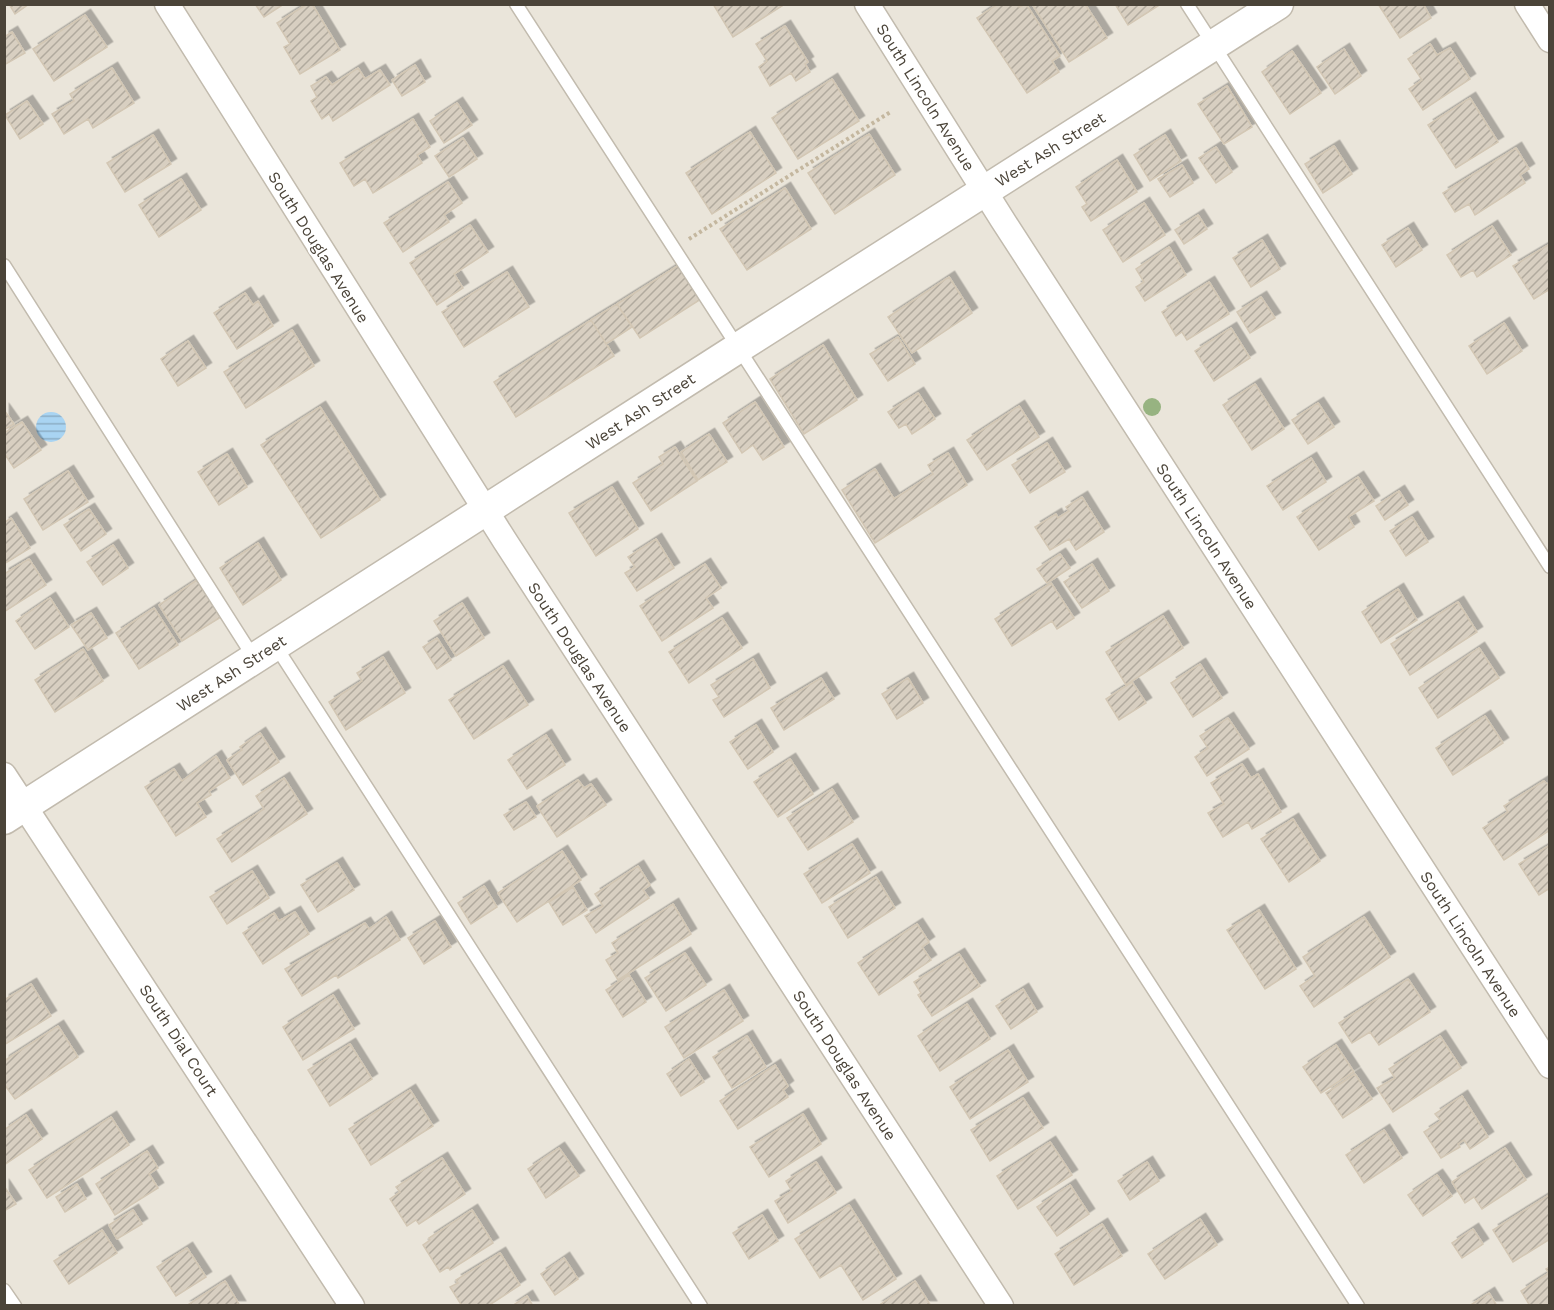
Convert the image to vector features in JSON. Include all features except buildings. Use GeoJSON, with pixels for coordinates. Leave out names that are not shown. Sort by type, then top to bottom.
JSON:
{"type":"FeatureCollection","features":[{"type":"Feature","properties":{"kind":"street","name":"South Douglas Avenue"},"geometry":{"type":"LineString","coordinates":[[167,4],[485,511],[1001,1305]]}},
{"type":"Feature","properties":{"kind":"street","name":"South Lincoln Avenue"},"geometry":{"type":"LineString","coordinates":[[867,4],[968,160],[984,191],[1550,1066]]}},
{"type":"Feature","properties":{"kind":"street","name":"West Ash Street"},"geometry":{"type":"LineString","coordinates":[[15,813],[1278,4]]}},
{"type":"Feature","properties":{"kind":"street"},"geometry":{"type":"LineString","coordinates":[[1527,4],[1550,40]]}},
{"type":"Feature","properties":{"kind":"street","name":"South Dial Court"},"geometry":{"type":"LineString","coordinates":[[4,775],[15,813],[352,1305]]}},
{"type":"Feature","properties":{"kind":"lane"},"geometry":{"type":"LineString","coordinates":[[516,4],[1358,1305]]}},
{"type":"Feature","properties":{"kind":"lane"},"geometry":{"type":"LineString","coordinates":[[1187,4],[1550,567]]}},
{"type":"Feature","properties":{"kind":"lane"},"geometry":{"type":"LineString","coordinates":[[4,265],[701,1305]]}},
{"type":"Feature","properties":{"kind":"lane"},"geometry":{"type":"LineString","coordinates":[[4,1290],[15,1305]]}},
{"type":"Feature","properties":{"kind":"path"},"geometry":{"type":"LineString","coordinates":[[674,248],[892,111]]}},
{"type":"Feature","properties":{"kind":"shaded area"},"geometry":{"type":"Polygon","coordinates":[[[5,5],[1549,5],[1549,1305],[5,1305],[5,5]]]}},
{"type":"Feature","properties":{"kind":"water"},"geometry":{"type":"Polygon","coordinates":[[[51,412],[62,416],[66,427],[62,438],[51,442],[40,438],[36,427],[40,416],[51,412]]]}}]}
